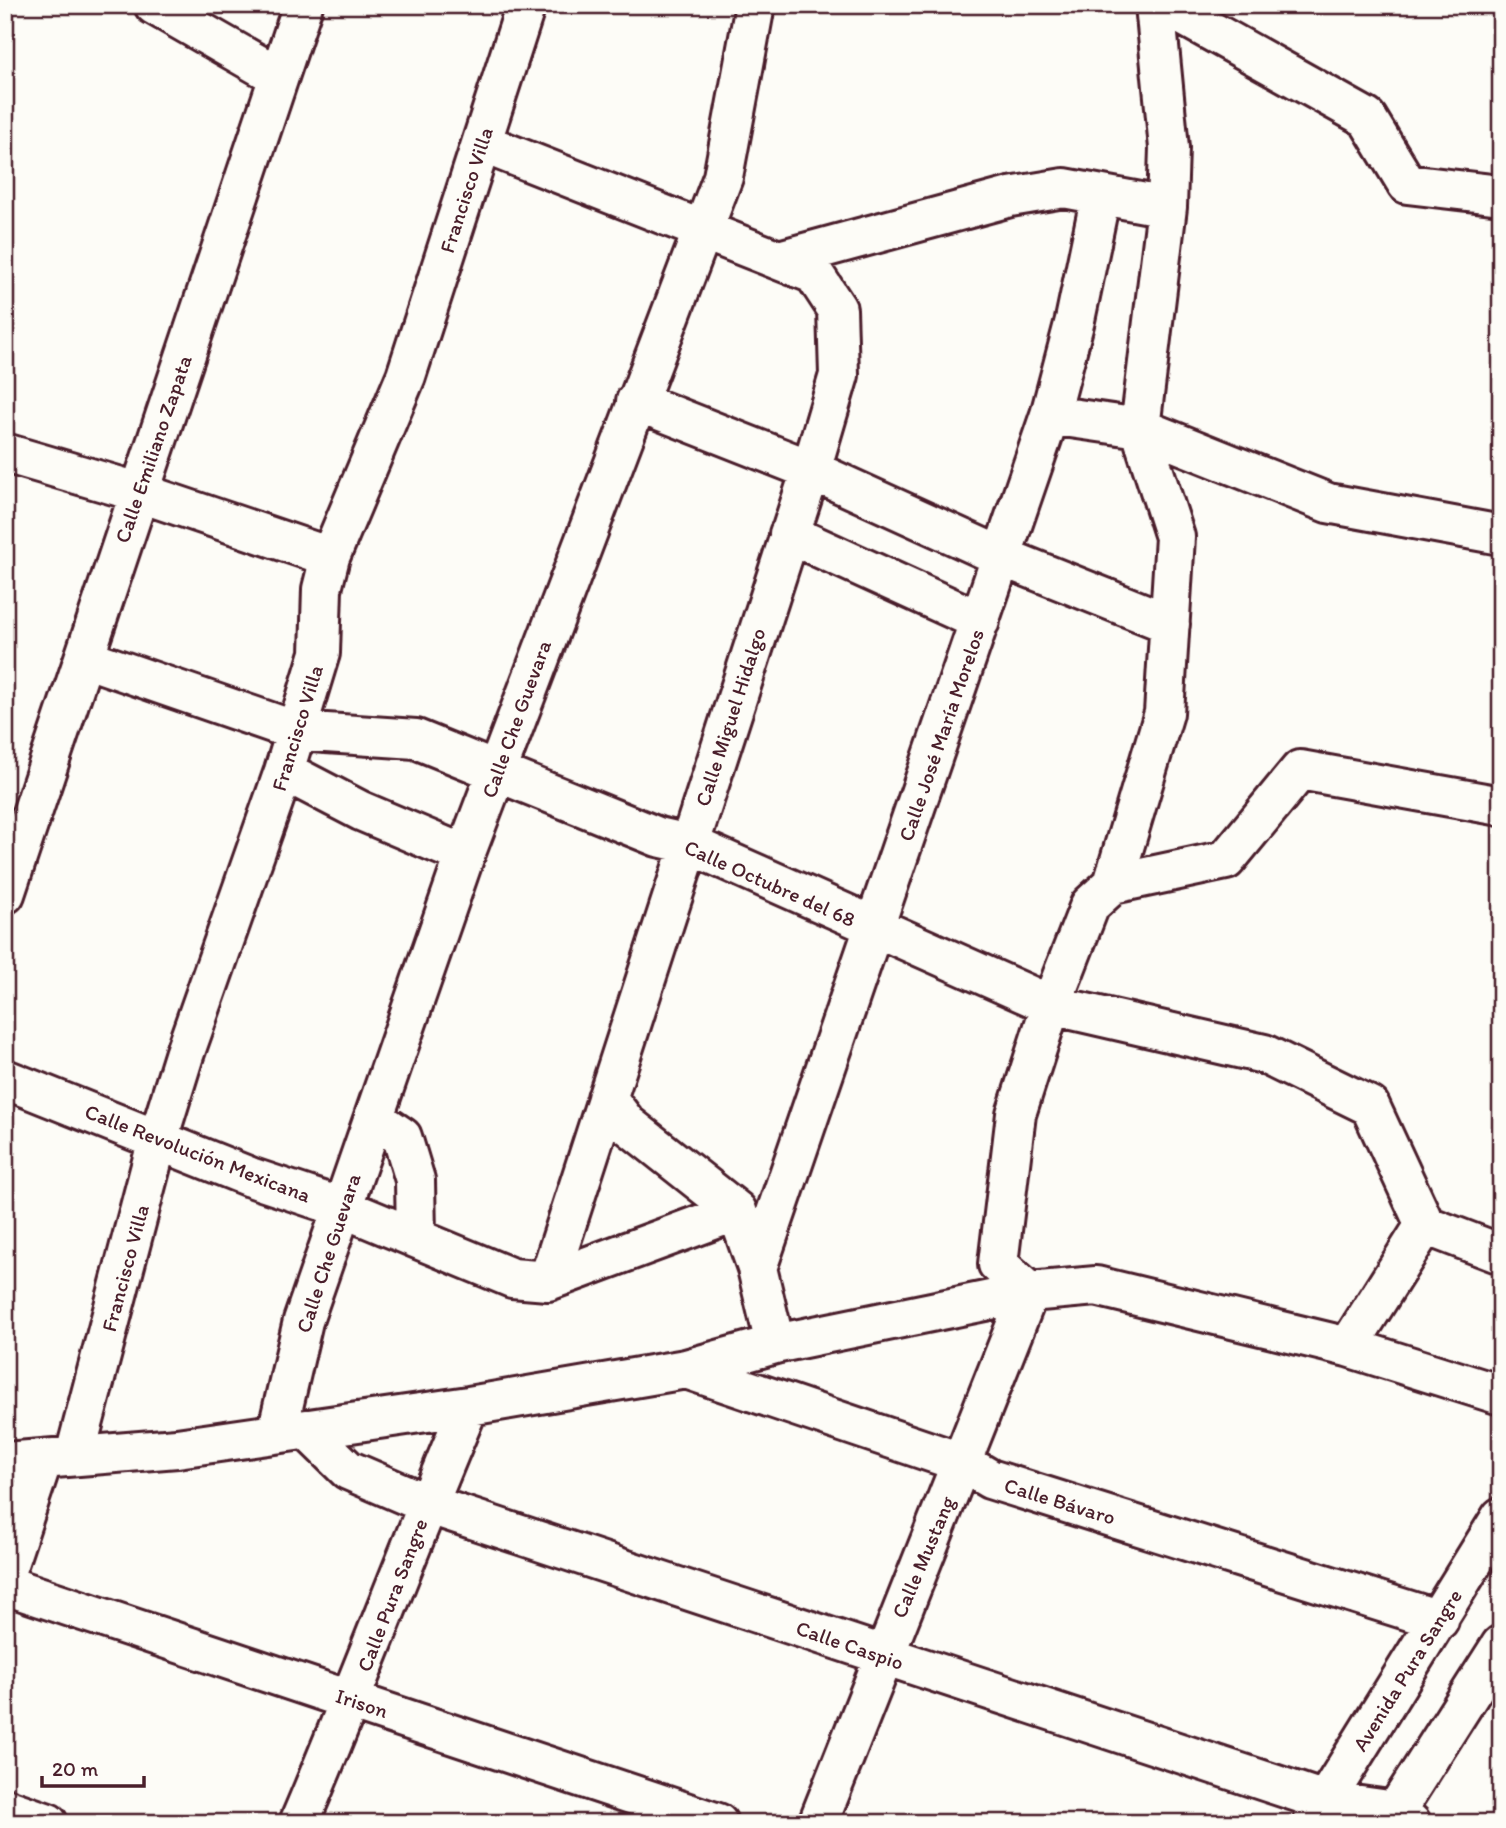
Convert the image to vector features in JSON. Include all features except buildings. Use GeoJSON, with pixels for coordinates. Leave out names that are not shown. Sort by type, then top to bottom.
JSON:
{"type":"FeatureCollection","features":[{"type":"Feature","properties":{"kind":"street"},"geometry":{"type":"LineString","coordinates":[[154,5],[278,76]]}},
{"type":"Feature","properties":{"kind":"street","name":"Calle Emiliano Zapata"},"geometry":{"type":"LineString","coordinates":[[5,894],[303,5]]}},
{"type":"Feature","properties":{"kind":"street","name":"Francisco Villa"},"geometry":{"type":"LineString","coordinates":[[5,1573],[59,1457],[184,1055],[284,771],[320,653],[322,589],[330,557],[406,376],[526,5]]}},
{"type":"Feature","properties":{"kind":"street","name":"Calle Che Guevara"},"geometry":{"type":"LineString","coordinates":[[291,1431],[303,1321],[465,855],[723,177],[755,5]]}},
{"type":"Feature","properties":{"kind":"street"},"geometry":{"type":"LineString","coordinates":[[1113,884],[1164,713],[1175,537],[1140,428],[1167,207],[1168,148],[1155,5]]}},
{"type":"Feature","properties":{"kind":"street"},"geometry":{"type":"LineString","coordinates":[[1164,5],[1367,118],[1407,184],[1501,195]]}},
{"type":"Feature","properties":{"kind":"street"},"geometry":{"type":"LineString","coordinates":[[482,143],[779,260],[1010,197],[1064,188],[1167,207]]}},
{"type":"Feature","properties":{"kind":"street","name":"Calle José María Morelos"},"geometry":{"type":"LineString","coordinates":[[757,1268],[1050,415],[1075,320],[1101,195]]}},
{"type":"Feature","properties":{"kind":"street","name":"Calle Miguel Hidalgo"},"geometry":{"type":"LineString","coordinates":[[548,1281],[811,470],[839,375],[838,309],[814,274],[779,260]]}},
{"type":"Feature","properties":{"kind":"street"},"geometry":{"type":"LineString","coordinates":[[636,401],[811,470],[1000,556],[1170,624]]}},
{"type":"Feature","properties":{"kind":"street"},"geometry":{"type":"LineString","coordinates":[[1050,415],[1140,428],[1328,503],[1501,535]]}},
{"type":"Feature","properties":{"kind":"street"},"geometry":{"type":"LineString","coordinates":[[5,453],[138,492],[330,557]]}},
{"type":"Feature","properties":{"kind":"street"},"geometry":{"type":"LineString","coordinates":[[789,534],[980,621]]}},
{"type":"Feature","properties":{"kind":"street","name":"Calle Octubre del 68"},"geometry":{"type":"LineString","coordinates":[[85,658],[296,731],[416,739],[658,837],[690,844],[874,929],[1052,1005],[1264,1054],[1370,1105],[1425,1225]]}},
{"type":"Feature","properties":{"kind":"street"},"geometry":{"type":"LineString","coordinates":[[1029,1292],[998,1264],[1016,1114],[1052,1005],[1090,905],[1113,884],[1226,860],[1300,770],[1501,806]]}},
{"type":"Feature","properties":{"kind":"street"},"geometry":{"type":"LineString","coordinates":[[284,771],[361,811],[465,855]]}},
{"type":"Feature","properties":{"kind":"street","name":"Calle Revolución Mexicana"},"geometry":{"type":"LineString","coordinates":[[5,1079],[250,1177],[343,1208],[512,1278],[548,1281]]}},
{"type":"Feature","properties":{"kind":"street"},"geometry":{"type":"LineString","coordinates":[[607,1098],[627,1124],[737,1211],[757,1268],[775,1344]]}},
{"type":"Feature","properties":{"kind":"street"},"geometry":{"type":"LineString","coordinates":[[374,1118],[402,1137],[415,1180],[416,1237]]}},
{"type":"Feature","properties":{"kind":"street"},"geometry":{"type":"LineString","coordinates":[[548,1281],[737,1211]]}},
{"type":"Feature","properties":{"kind":"street"},"geometry":{"type":"LineString","coordinates":[[1348,1347],[1425,1225],[1501,1254]]}},
{"type":"Feature","properties":{"kind":"street"},"geometry":{"type":"LineString","coordinates":[[5,1462],[177,1448],[469,1406],[686,1369],[775,1344],[1029,1292],[1096,1286],[1348,1347],[1501,1395]]}},
{"type":"Feature","properties":{"kind":"street","name":"Calle Mustang"},"geometry":{"type":"LineString","coordinates":[[818,1823],[882,1656],[963,1463],[1029,1292]]}},
{"type":"Feature","properties":{"kind":"street","name":"Calle Bávaro"},"geometry":{"type":"LineString","coordinates":[[686,1369],[963,1463],[990,1479],[1439,1620]]}},
{"type":"Feature","properties":{"kind":"street","name":"Calle Pura Sangre"},"geometry":{"type":"LineString","coordinates":[[299,1823],[352,1700],[427,1504],[469,1406]]}},
{"type":"Feature","properties":{"kind":"street","name":"Calle Caspio"},"geometry":{"type":"LineString","coordinates":[[291,1431],[348,1470],[427,1504],[882,1656],[1318,1812],[1398,1819]]}},
{"type":"Feature","properties":{"kind":"street","name":"Avenida Pura Sangre"},"geometry":{"type":"LineString","coordinates":[[1318,1812],[1501,1517]]}},
{"type":"Feature","properties":{"kind":"street","name":"Irison"},"geometry":{"type":"LineString","coordinates":[[5,1585],[718,1823]]}},
{"type":"Feature","properties":{"kind":"street"},"geometry":{"type":"LineString","coordinates":[[1398,1819],[1501,1645]]}},
{"type":"Feature","properties":{"kind":"street"},"geometry":{"type":"LineString","coordinates":[[5,1808],[48,1823]]}}]}
